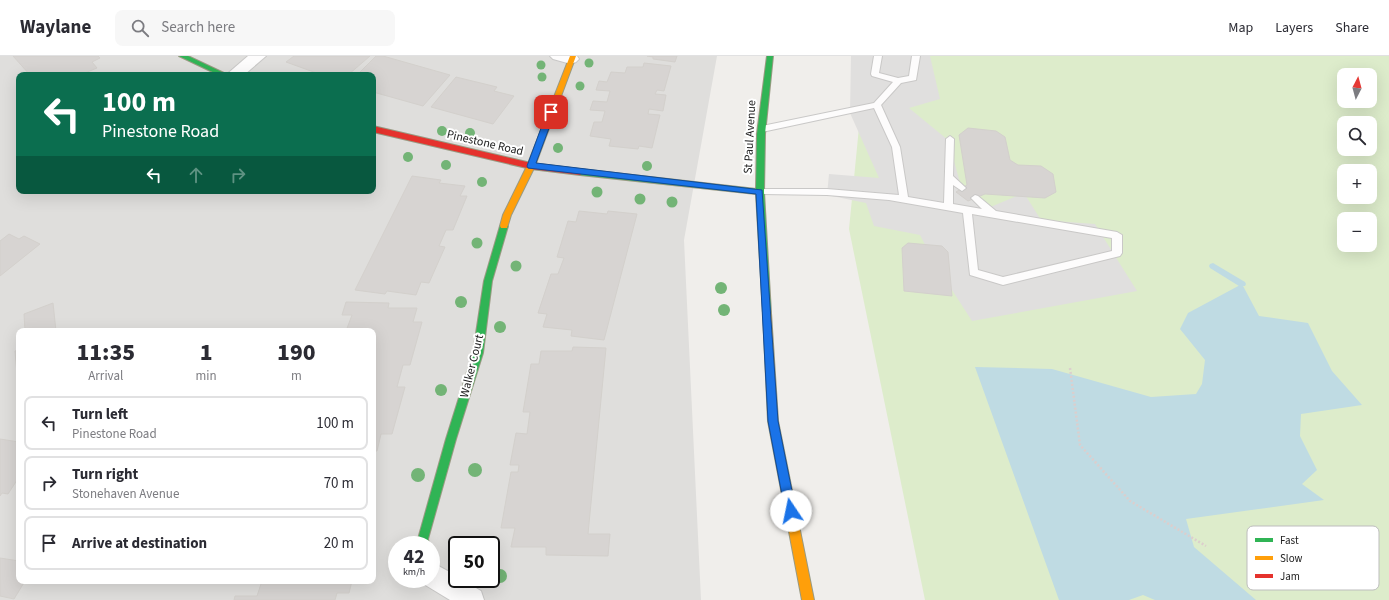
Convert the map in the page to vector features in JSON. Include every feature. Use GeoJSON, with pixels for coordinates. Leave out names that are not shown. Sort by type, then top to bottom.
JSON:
{"type":"FeatureCollection","features":[{"type":"Feature","properties":{"kind":"street"},"geometry":{"type":"LineString","coordinates":[[182,56],[218,72]]}},
{"type":"Feature","properties":{"kind":"street"},"geometry":{"type":"LineString","coordinates":[[238,72],[258,56]]}},
{"type":"Feature","properties":{"kind":"street","name":"St Paul Avenue"},"geometry":{"type":"LineString","coordinates":[[770,56],[762,129],[760,192],[773,421],[808,600]]}},
{"type":"Feature","properties":{"kind":"street","name":"Walker Court"},"geometry":{"type":"LineString","coordinates":[[424,536],[478,353],[488,281],[507,215],[531,166],[567,57]]}},
{"type":"Feature","properties":{"kind":"street","name":"Pinestone Road"},"geometry":{"type":"LineString","coordinates":[[376,130],[531,166],[760,192]]}},
{"type":"Feature","properties":{"kind":"street"},"geometry":{"type":"LineString","coordinates":[[440,580],[472,600]]}},
{"type":"Feature","properties":{"kind":"lane"},"geometry":{"type":"LineString","coordinates":[[878,56],[875,74],[898,82]]}},
{"type":"Feature","properties":{"kind":"lane"},"geometry":{"type":"LineString","coordinates":[[762,129],[877,105],[898,82],[913,78],[916,56]]}},
{"type":"Feature","properties":{"kind":"lane"},"geometry":{"type":"LineString","coordinates":[[877,105],[896,147],[904,200]]}},
{"type":"Feature","properties":{"kind":"lane"},"geometry":{"type":"LineString","coordinates":[[948,207],[950,139]]}},
{"type":"Feature","properties":{"kind":"lane"},"geometry":{"type":"LineString","coordinates":[[949,177],[962,188]]}},
{"type":"Feature","properties":{"kind":"lane"},"geometry":{"type":"LineString","coordinates":[[760,192],[827,192],[904,200],[993,214],[1116,235],[1117,253],[1003,281],[973,272],[967,210]]}},
{"type":"Feature","properties":{"kind":"lane"},"geometry":{"type":"LineString","coordinates":[[975,198],[993,214]]}},
{"type":"Feature","properties":{"kind":"path"},"geometry":{"type":"LineString","coordinates":[[1070,368],[1080,445],[1130,501],[1206,546]]}},
{"type":"Feature","properties":{"kind":"shaded area"},"geometry":{"type":"Polygon","coordinates":[[[0,56],[717,56],[684,240],[701,600],[0,600],[0,56]]]}},
{"type":"Feature","properties":{"kind":"shaded area"},"geometry":{"type":"Polygon","coordinates":[[[851,56],[930,56],[940,99],[909,108],[948,140],[961,186],[988,208],[1024,193],[1041,220],[1095,224],[1137,291],[972,321],[934,262],[920,235],[874,226],[866,203],[827,195],[829,174],[879,178],[850,113],[851,56]]]}},
{"type":"Feature","properties":{"kind":"green space"},"geometry":{"type":"Polygon","coordinates":[[[866,56],[1389,56],[1389,600],[925,600],[849,229],[866,56]]]}},
{"type":"Feature","properties":{"kind":"water"},"geometry":{"type":"Polygon","coordinates":[[[1242,284],[1259,316],[1308,323],[1332,371],[1362,405],[1301,414],[1300,436],[1317,470],[1302,484],[1324,500],[1186,519],[1194,547],[1256,600],[1155,600],[1143,595],[1129,600],[1059,600],[975,367],[1052,369],[1151,397],[1196,394],[1202,384],[1205,360],[1180,329],[1188,313],[1242,284]]]}},
{"type":"Feature","properties":{"kind":"building"},"geometry":{"type":"Polygon","coordinates":[[[13,56],[98,56],[100,58],[92,62],[97,68],[87,72],[27,72],[13,56]]]}},
{"type":"Feature","properties":{"kind":"building"},"geometry":{"type":"Polygon","coordinates":[[[294,56],[370,56],[351,72],[314,72],[286,62],[294,56]]]}},
{"type":"Feature","properties":{"kind":"building"},"geometry":{"type":"Polygon","coordinates":[[[376,56],[383,56],[450,75],[423,106],[376,93],[376,72],[360,72],[376,56]]]}},
{"type":"Feature","properties":{"kind":"building"},"geometry":{"type":"Polygon","coordinates":[[[647,56],[677,56],[675,62],[653,59],[653,57],[647,56]]]}},
{"type":"Feature","properties":{"kind":"building"},"geometry":{"type":"Polygon","coordinates":[[[644,63],[671,66],[664,91],[657,90],[655,94],[666,95],[663,111],[649,109],[648,114],[660,115],[652,148],[639,146],[638,149],[609,146],[611,139],[590,136],[594,122],[602,122],[605,111],[590,110],[593,101],[607,102],[610,91],[596,90],[599,81],[607,82],[611,72],[625,73],[627,67],[643,67],[644,63]]]}},
{"type":"Feature","properties":{"kind":"building"},"geometry":{"type":"Polygon","coordinates":[[[456,77],[497,87],[494,91],[514,96],[493,124],[431,107],[456,77]]]}},
{"type":"Feature","properties":{"kind":"building"},"geometry":{"type":"Polygon","coordinates":[[[968,128],[996,131],[1005,137],[1010,160],[1018,165],[1041,166],[1053,174],[1056,192],[1045,198],[985,194],[968,201],[956,192],[967,185],[959,135],[968,128]]]}},
{"type":"Feature","properties":{"kind":"building"},"geometry":{"type":"Polygon","coordinates":[[[412,176],[441,180],[439,183],[465,186],[460,196],[467,196],[453,230],[446,230],[439,246],[445,247],[429,283],[421,282],[416,295],[387,291],[385,294],[355,290],[412,176]]]}},
{"type":"Feature","properties":{"kind":"building"},"geometry":{"type":"Polygon","coordinates":[[[579,211],[607,214],[608,211],[637,214],[604,340],[571,336],[572,330],[543,327],[547,314],[538,313],[551,274],[558,274],[564,258],[557,257],[568,221],[576,222],[579,211]]]}},
{"type":"Feature","properties":{"kind":"building"},"geometry":{"type":"Polygon","coordinates":[[[9,234],[19,239],[24,236],[40,244],[0,276],[0,241],[9,234]]]}},
{"type":"Feature","properties":{"kind":"building"},"geometry":{"type":"Polygon","coordinates":[[[908,243],[942,246],[948,252],[952,296],[904,291],[902,248],[908,243]]]}},
{"type":"Feature","properties":{"kind":"building"},"geometry":{"type":"Polygon","coordinates":[[[346,302],[389,303],[388,308],[417,308],[413,322],[422,322],[410,365],[403,365],[397,387],[405,387],[392,434],[381,434],[377,451],[376,328],[347,328],[352,315],[342,315],[346,302]]]}},
{"type":"Feature","properties":{"kind":"building"},"geometry":{"type":"Polygon","coordinates":[[[53,303],[56,328],[25,328],[24,314],[53,303]]]}},
{"type":"Feature","properties":{"kind":"building"},"geometry":{"type":"Polygon","coordinates":[[[573,347],[606,348],[588,534],[610,534],[608,556],[546,555],[546,547],[511,547],[515,528],[501,528],[511,472],[518,472],[519,465],[510,465],[516,433],[527,434],[530,412],[523,412],[531,364],[539,364],[541,351],[572,351],[573,347]]]}},
{"type":"Feature","properties":{"kind":"building"},"geometry":{"type":"Polygon","coordinates":[[[0,439],[16,442],[16,482],[8,494],[2,493],[0,496],[0,439]]]}},
{"type":"Feature","properties":{"kind":"building"},"geometry":{"type":"Polygon","coordinates":[[[0,558],[16,561],[16,584],[23,584],[14,599],[0,596],[0,558]]]}},
{"type":"Feature","properties":{"kind":"building"},"geometry":{"type":"Polygon","coordinates":[[[261,584],[351,584],[349,593],[337,593],[335,600],[234,600],[235,596],[257,596],[261,584]]]}},
{"type":"Feature","properties":{"kind":"waterway"},"geometry":{"type":"LineString","coordinates":[[1213,266],[1242,284]]}},
{"type":"Feature","properties":{"kind":"traffic: fast"},"geometry":{"type":"LineString","coordinates":[[182,56],[218,72]]}},
{"type":"Feature","properties":{"kind":"traffic: fast"},"geometry":{"type":"LineString","coordinates":[[767,313],[760,192],[761,134],[770,56]]}},
{"type":"Feature","properties":{"kind":"traffic: fast"},"geometry":{"type":"LineString","coordinates":[[580,172],[760,192]]}},
{"type":"Feature","properties":{"kind":"traffic: fast"},"geometry":{"type":"LineString","coordinates":[[424,536],[451,439],[478,353],[488,281],[504,226]]}},
{"type":"Feature","properties":{"kind":"traffic: slow"},"geometry":{"type":"LineString","coordinates":[[504,226],[507,215],[531,166],[573,56]]}},
{"type":"Feature","properties":{"kind":"traffic: slow"},"geometry":{"type":"LineString","coordinates":[[767,313],[773,421],[808,600]]}},
{"type":"Feature","properties":{"kind":"traffic: jam"},"geometry":{"type":"LineString","coordinates":[[376,130],[531,166],[580,172]]}},
{"type":"Feature","properties":{"kind":"route"},"geometry":{"type":"LineString","coordinates":[[551,112],[531,166],[760,192],[773,421],[791,511]]}}]}
